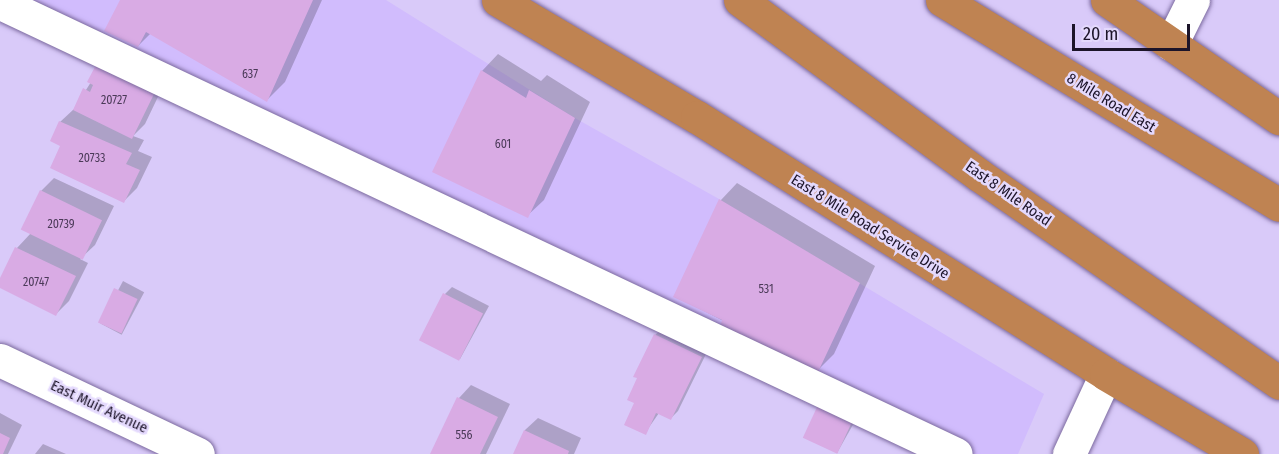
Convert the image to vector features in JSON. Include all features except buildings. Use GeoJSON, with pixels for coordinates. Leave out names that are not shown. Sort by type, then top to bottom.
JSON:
{"type":"FeatureCollection","features":[{"type":"Feature","properties":{"kind":"highway","name":"East 8 Mile Road Service Drive"},"geometry":{"type":"LineString","coordinates":[[498,0],[697,117],[1106,374],[1242,454]]}},
{"type":"Feature","properties":{"kind":"highway","name":"East 8 Mile Road"},"geometry":{"type":"LineString","coordinates":[[740,0],[980,175],[1279,383]]}},
{"type":"Feature","properties":{"kind":"highway","name":"8 Mile Road East"},"geometry":{"type":"LineString","coordinates":[[942,0],[1279,205]]}},
{"type":"Feature","properties":{"kind":"highway"},"geometry":{"type":"LineString","coordinates":[[1107,0],[1279,118]]}},
{"type":"Feature","properties":{"kind":"street"},"geometry":{"type":"LineString","coordinates":[[1172,44],[1192,0]]}},
{"type":"Feature","properties":{"kind":"street"},"geometry":{"type":"LineString","coordinates":[[5,9],[956,454]]}},
{"type":"Feature","properties":{"kind":"street","name":"East Muir Avenue"},"geometry":{"type":"LineString","coordinates":[[0,360],[198,454]]}},
{"type":"Feature","properties":{"kind":"street"},"geometry":{"type":"LineString","coordinates":[[1069,454],[1106,374]]}},
{"type":"Feature","properties":{"kind":"shaded area"},"geometry":{"type":"Polygon","coordinates":[[[0,0],[386,0],[575,118],[719,199],[1044,394],[1018,454],[926,454],[0,0]]]}}]}
